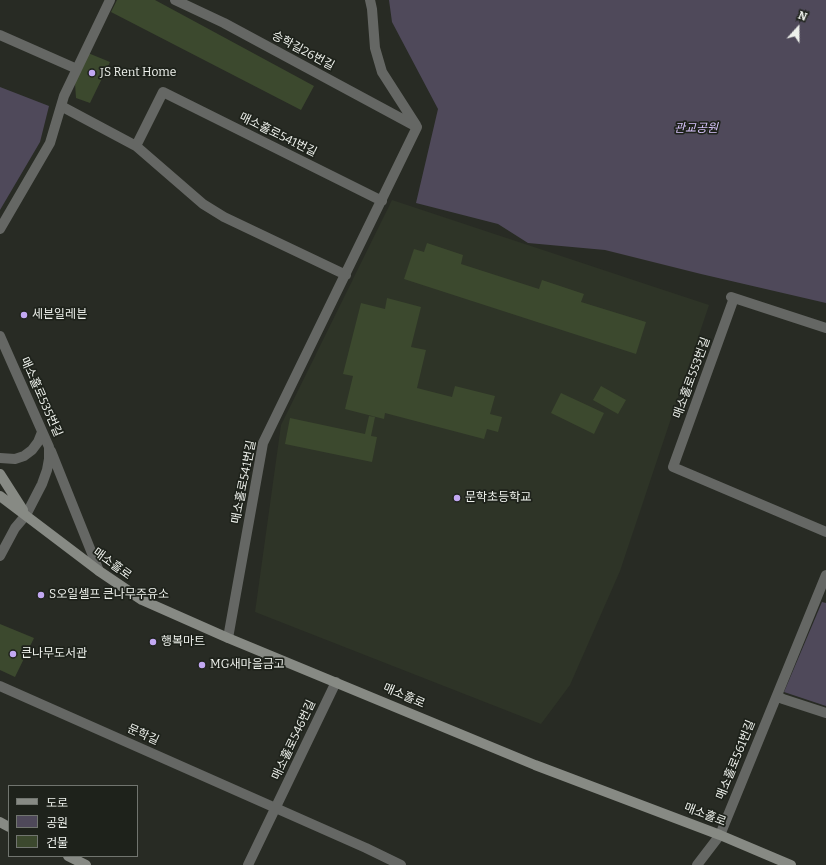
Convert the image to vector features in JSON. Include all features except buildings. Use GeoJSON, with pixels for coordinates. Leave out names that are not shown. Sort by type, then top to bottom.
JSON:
{"type":"FeatureCollection","features":[{"type":"Feature","properties":{"kind":"main road"},"geometry":{"type":"LineString","coordinates":[[0,474],[26,515]]}},
{"type":"Feature","properties":{"kind":"main road","name":"매소홀로"},"geometry":{"type":"LineString","coordinates":[[0,496],[99,571],[142,600],[228,638],[535,765],[720,835],[791,865]]}},
{"type":"Feature","properties":{"kind":"main road"},"geometry":{"type":"LineString","coordinates":[[70,857],[86,865]]}},
{"type":"Feature","properties":{"kind":"street"},"geometry":{"type":"LineString","coordinates":[[0,229],[50,143],[64,96],[110,0]]}},
{"type":"Feature","properties":{"kind":"street","name":"승학길26번길"},"geometry":{"type":"LineString","coordinates":[[175,0],[224,23],[417,127]]}},
{"type":"Feature","properties":{"kind":"street"},"geometry":{"type":"LineString","coordinates":[[370,0],[375,48],[382,72],[417,127]]}},
{"type":"Feature","properties":{"kind":"street"},"geometry":{"type":"LineString","coordinates":[[0,35],[77,69]]}},
{"type":"Feature","properties":{"kind":"street","name":"매소홀로541번길"},"geometry":{"type":"LineString","coordinates":[[136,146],[163,92],[382,201]]}},
{"type":"Feature","properties":{"kind":"street"},"geometry":{"type":"LineString","coordinates":[[61,106],[136,146],[203,204],[224,217],[346,275]]}},
{"type":"Feature","properties":{"kind":"street","name":"매소홀로541번길"},"geometry":{"type":"LineString","coordinates":[[228,638],[263,443],[417,127]]}},
{"type":"Feature","properties":{"kind":"street","name":"매소홀로553번길"},"geometry":{"type":"LineString","coordinates":[[826,328],[733,297],[673,467],[826,532]]}},
{"type":"Feature","properties":{"kind":"street","name":"매소홀로535번길"},"geometry":{"type":"LineString","coordinates":[[0,336],[49,447],[47,470],[42,484],[26,515]]}},
{"type":"Feature","properties":{"kind":"street"},"geometry":{"type":"LineString","coordinates":[[0,458],[15,459],[24,456],[32,450],[38,442],[42,432]]}},
{"type":"Feature","properties":{"kind":"street"},"geometry":{"type":"LineString","coordinates":[[49,447],[99,571]]}},
{"type":"Feature","properties":{"kind":"street"},"geometry":{"type":"LineString","coordinates":[[0,556],[15,528],[26,515]]}},
{"type":"Feature","properties":{"kind":"street","name":"매소홀로561번길"},"geometry":{"type":"LineString","coordinates":[[697,865],[720,835],[777,696],[822,595],[826,575]]}},
{"type":"Feature","properties":{"kind":"street","name":"매소홀로546번길"},"geometry":{"type":"LineString","coordinates":[[248,865],[336,682]]}},
{"type":"Feature","properties":{"kind":"street","name":"문학길"},"geometry":{"type":"LineString","coordinates":[[0,686],[276,808]]}},
{"type":"Feature","properties":{"kind":"street"},"geometry":{"type":"LineString","coordinates":[[777,696],[826,713]]}},
{"type":"Feature","properties":{"kind":"street"},"geometry":{"type":"LineString","coordinates":[[276,808],[401,865]]}},
{"type":"Feature","properties":{"kind":"shaded area","name":"문학초등학교"},"geometry":{"type":"Polygon","coordinates":[[[392,200],[709,305],[620,571],[570,685],[541,724],[255,612],[281,425],[392,200]]]}},
{"type":"Feature","properties":{"kind":"green space","name":"관교공원"},"geometry":{"type":"Polygon","coordinates":[[[389,0],[826,0],[826,303],[605,250],[528,243],[498,224],[416,203],[438,109],[392,22],[389,0]]]}},
{"type":"Feature","properties":{"kind":"green space"},"geometry":{"type":"Polygon","coordinates":[[[0,87],[49,106],[40,142],[0,210],[0,87]]]}},
{"type":"Feature","properties":{"kind":"green space"},"geometry":{"type":"Polygon","coordinates":[[[822,602],[826,603],[826,706],[784,692],[822,602]]]}},
{"type":"Feature","properties":{"kind":"place","name":"JS Rent Home"},"geometry":{"type":"Point","coordinates":[92,73]}},
{"type":"Feature","properties":{"kind":"place","name":"세븐일레븐"},"geometry":{"type":"Point","coordinates":[24,315]}},
{"type":"Feature","properties":{"kind":"place","name":"문학초등학교"},"geometry":{"type":"Point","coordinates":[457,498]}},
{"type":"Feature","properties":{"kind":"place","name":"S오일셀프 큰나무주유소"},"geometry":{"type":"Point","coordinates":[41,595]}},
{"type":"Feature","properties":{"kind":"place","name":"행복마트"},"geometry":{"type":"Point","coordinates":[153,642]}},
{"type":"Feature","properties":{"kind":"place","name":"큰나무도서관"},"geometry":{"type":"Point","coordinates":[13,654]}},
{"type":"Feature","properties":{"kind":"place","name":"MG새마을금고"},"geometry":{"type":"Point","coordinates":[202,665]}}]}
